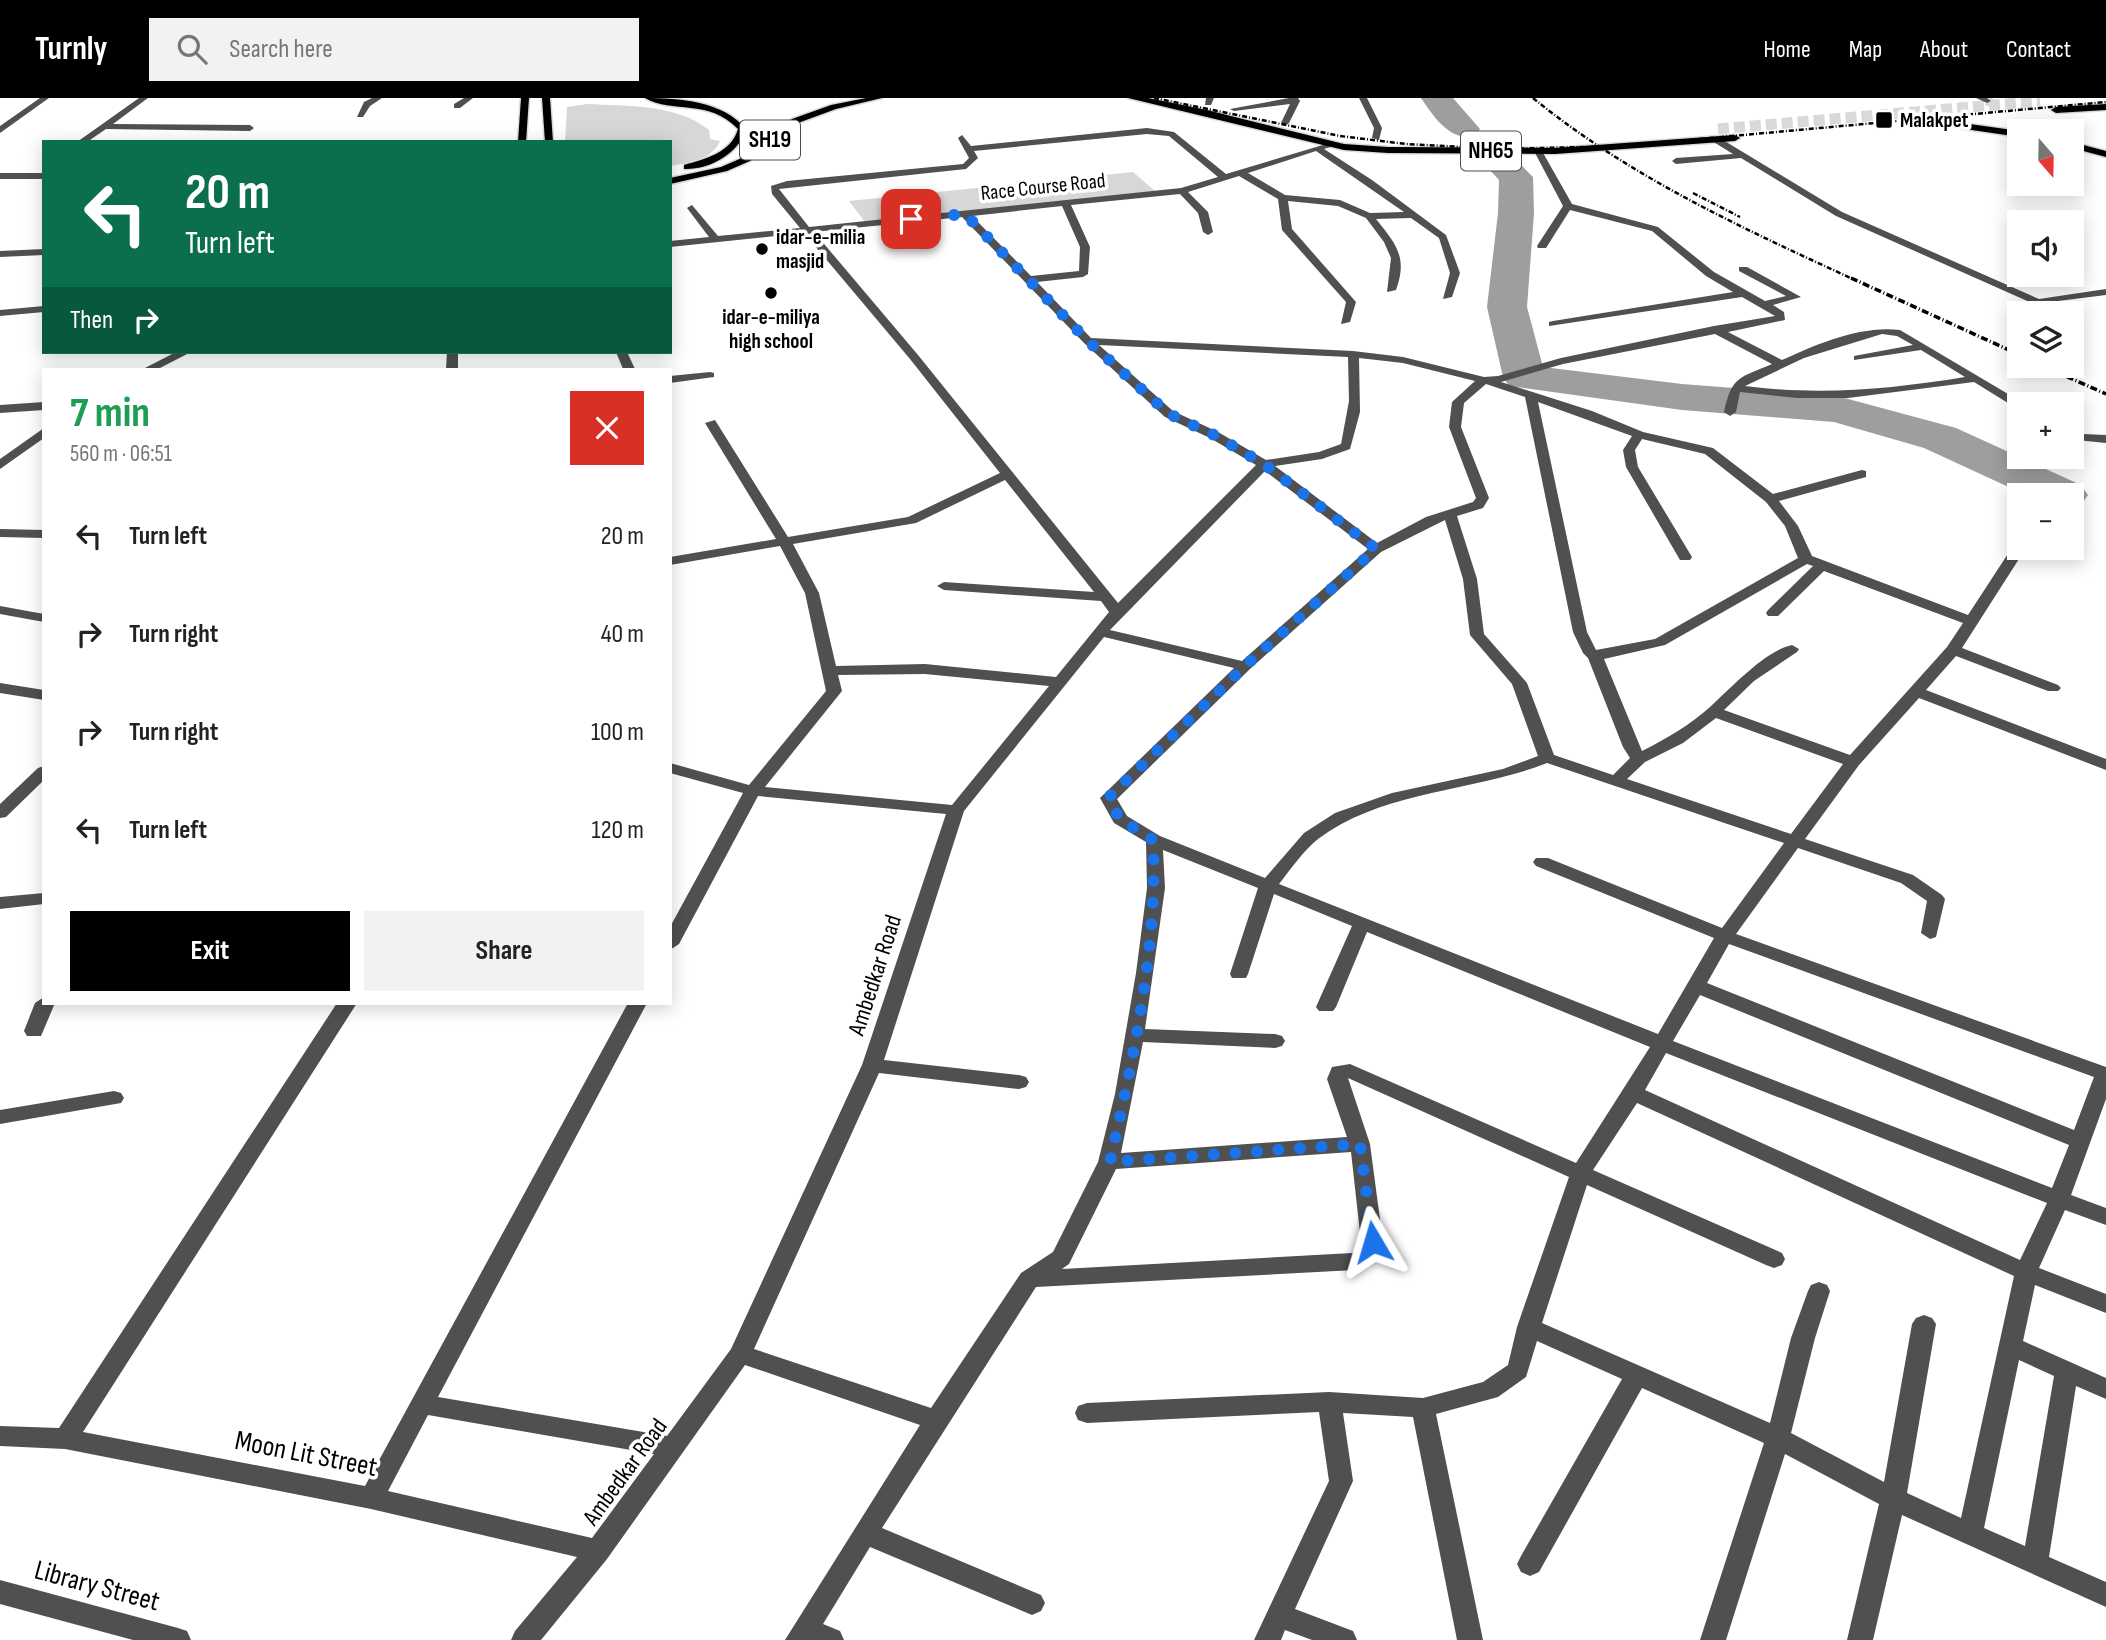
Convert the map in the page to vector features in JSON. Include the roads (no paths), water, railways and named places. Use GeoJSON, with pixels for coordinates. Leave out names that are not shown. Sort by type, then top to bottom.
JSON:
{"type":"FeatureCollection","features":[{"type":"Feature","properties":{"kind":"highway","name":"NH65"},"geometry":{"type":"LineString","coordinates":[[1133,98],[1207,113],[1330,144],[1388,150],[1538,151],[1618,148],[1717,134]]}},
{"type":"Feature","properties":{"kind":"highway","name":"NH65"},"geometry":{"type":"LineString","coordinates":[[1185,98],[1209,100],[1285,123],[1376,138],[1457,143],[1717,134],[1735,138]]}},
{"type":"Feature","properties":{"kind":"highway"},"geometry":{"type":"LineString","coordinates":[[2076,98],[2054,105],[2106,107]]}},
{"type":"Feature","properties":{"kind":"highway"},"geometry":{"type":"LineString","coordinates":[[1948,124],[2007,132]]}},
{"type":"Feature","properties":{"kind":"highway"},"geometry":{"type":"LineString","coordinates":[[2084,148],[2106,154]]}},
{"type":"Feature","properties":{"kind":"main road"},"geometry":{"type":"LineString","coordinates":[[522,140],[525,98]]}},
{"type":"Feature","properties":{"kind":"main road"},"geometry":{"type":"LineString","coordinates":[[546,98],[549,140]]}},
{"type":"Feature","properties":{"kind":"main road","name":"SH19"},"geometry":{"type":"LineString","coordinates":[[649,98],[729,117],[742,129],[741,137],[713,159],[672,169]]}},
{"type":"Feature","properties":{"kind":"main road","name":"SH19"},"geometry":{"type":"LineString","coordinates":[[672,181],[724,169],[747,159],[795,121],[834,107],[874,99]]}},
{"type":"Feature","properties":{"kind":"street"},"geometry":{"type":"LineString","coordinates":[[0,130],[44,98]]}},
{"type":"Feature","properties":{"kind":"street"},"geometry":{"type":"LineString","coordinates":[[84,140],[144,98]]}},
{"type":"Feature","properties":{"kind":"street"},"geometry":{"type":"LineString","coordinates":[[360,115],[367,104],[378,98]]}},
{"type":"Feature","properties":{"kind":"street"},"geometry":{"type":"LineString","coordinates":[[457,106],[469,98]]}},
{"type":"Feature","properties":{"kind":"street"},"geometry":{"type":"LineString","coordinates":[[1363,98],[1377,128],[1376,138]]}},
{"type":"Feature","properties":{"kind":"street"},"geometry":{"type":"LineString","coordinates":[[1234,109],[1295,100]]}},
{"type":"Feature","properties":{"kind":"street"},"geometry":{"type":"LineString","coordinates":[[1285,123],[1295,100]]}},
{"type":"Feature","properties":{"kind":"street"},"geometry":{"type":"LineString","coordinates":[[103,126],[250,128]]}},
{"type":"Feature","properties":{"kind":"street"},"geometry":{"type":"LineString","coordinates":[[969,149],[1147,131],[1171,134],[1225,178]]}},
{"type":"Feature","properties":{"kind":"street"},"geometry":{"type":"LineString","coordinates":[[1717,134],[1740,156],[1839,214],[2038,302],[2106,292]]}},
{"type":"Feature","properties":{"kind":"street"},"geometry":{"type":"LineString","coordinates":[[962,138],[974,158],[971,163],[951,169],[798,183],[774,188],[804,229],[914,357],[1111,605]]}},
{"type":"Feature","properties":{"kind":"street","name":"Race Course Road"},"geometry":{"type":"LineString","coordinates":[[672,244],[1182,191],[1330,144]]}},
{"type":"Feature","properties":{"kind":"street"},"geometry":{"type":"LineString","coordinates":[[1318,149],[1443,237],[1455,273],[1447,297]]}},
{"type":"Feature","properties":{"kind":"street"},"geometry":{"type":"LineString","coordinates":[[1538,151],[1568,206],[1655,229],[1710,274],[1765,304],[1780,314],[1781,318],[1561,361],[1491,380],[1458,402],[1455,427],[1483,498],[1478,505],[1431,520],[1376,549],[1245,666],[1108,798],[1120,819],[1153,840],[1662,1044],[2106,1217]]}},
{"type":"Feature","properties":{"kind":"street"},"geometry":{"type":"LineString","coordinates":[[1676,161],[1740,156]]}},
{"type":"Feature","properties":{"kind":"street"},"geometry":{"type":"LineString","coordinates":[[30,174],[42,167]]}},
{"type":"Feature","properties":{"kind":"street"},"geometry":{"type":"LineString","coordinates":[[1241,173],[1283,198],[1340,203],[1369,216],[1413,215]]}},
{"type":"Feature","properties":{"kind":"street"},"geometry":{"type":"LineString","coordinates":[[0,176],[42,176]]}},
{"type":"Feature","properties":{"kind":"street"},"geometry":{"type":"LineString","coordinates":[[1182,191],[1203,212],[1208,232]]}},
{"type":"Feature","properties":{"kind":"street"},"geometry":{"type":"LineString","coordinates":[[1283,198],[1287,230],[1351,302],[1345,322]]}},
{"type":"Feature","properties":{"kind":"street"},"geometry":{"type":"LineString","coordinates":[[1027,280],[1083,274],[1088,264],[1086,247],[1066,204]]}},
{"type":"Feature","properties":{"kind":"street"},"geometry":{"type":"LineString","coordinates":[[1542,246],[1568,206]]}},
{"type":"Feature","properties":{"kind":"street"},"geometry":{"type":"LineString","coordinates":[[692,208],[715,239]]}},
{"type":"Feature","properties":{"kind":"street"},"geometry":{"type":"LineString","coordinates":[[965,214],[1088,341],[1169,414],[1214,435],[1264,464],[1376,549]]}},
{"type":"Feature","properties":{"kind":"street"},"geometry":{"type":"LineString","coordinates":[[1369,216],[1398,254],[1396,278],[1391,290]]}},
{"type":"Feature","properties":{"kind":"street"},"geometry":{"type":"LineString","coordinates":[[0,254],[42,252]]}},
{"type":"Feature","properties":{"kind":"street"},"geometry":{"type":"LineString","coordinates":[[1744,269],[1796,297],[1765,304]]}},
{"type":"Feature","properties":{"kind":"street"},"geometry":{"type":"LineString","coordinates":[[1553,324],[1744,293]]}},
{"type":"Feature","properties":{"kind":"street"},"geometry":{"type":"LineString","coordinates":[[2085,295],[2106,303]]}},
{"type":"Feature","properties":{"kind":"street"},"geometry":{"type":"LineString","coordinates":[[0,313],[42,309]]}},
{"type":"Feature","properties":{"kind":"street"},"geometry":{"type":"LineString","coordinates":[[1714,329],[1781,364]]}},
{"type":"Feature","properties":{"kind":"street"},"geometry":{"type":"LineString","coordinates":[[1730,412],[1735,388],[1745,380],[1781,364],[1882,331],[1900,333],[2007,398]]}},
{"type":"Feature","properties":{"kind":"street"},"geometry":{"type":"LineString","coordinates":[[1088,341],[1353,354],[1403,360],[1491,380],[1639,435],[1709,451],[1771,499],[1791,526],[1806,559],[1973,622]]}},
{"type":"Feature","properties":{"kind":"street"},"geometry":{"type":"LineString","coordinates":[[1858,358],[1922,347]]}},
{"type":"Feature","properties":{"kind":"street"},"geometry":{"type":"LineString","coordinates":[[150,368],[181,354]]}},
{"type":"Feature","properties":{"kind":"street"},"geometry":{"type":"LineString","coordinates":[[1264,464],[1322,455],[1346,446],[1353,426],[1357,388],[1353,354]]}},
{"type":"Feature","properties":{"kind":"street"},"geometry":{"type":"LineString","coordinates":[[672,380],[710,375]]}},
{"type":"Feature","properties":{"kind":"street"},"geometry":{"type":"LineString","coordinates":[[1735,388],[1803,395],[1846,395],[1904,391],[1974,379]]}},
{"type":"Feature","properties":{"kind":"street"},"geometry":{"type":"LineString","coordinates":[[1531,397],[1580,632],[1590,653],[1595,656],[1631,747],[1639,759]]}},
{"type":"Feature","properties":{"kind":"street"},"geometry":{"type":"LineString","coordinates":[[0,409],[42,406]]}},
{"type":"Feature","properties":{"kind":"street"},"geometry":{"type":"LineString","coordinates":[[672,940],[753,791],[834,691],[812,593],[784,541],[710,423]]}},
{"type":"Feature","properties":{"kind":"street"},"geometry":{"type":"LineString","coordinates":[[0,465],[42,434]]}},
{"type":"Feature","properties":{"kind":"street"},"geometry":{"type":"LineString","coordinates":[[1639,435],[1629,450],[1632,467],[1685,557]]}},
{"type":"Feature","properties":{"kind":"street"},"geometry":{"type":"LineString","coordinates":[[2084,437],[2106,439]]}},
{"type":"Feature","properties":{"kind":"street","name":"Ambedkar Road"},"geometry":{"type":"LineString","coordinates":[[524,1640],[598,1551],[740,1354],[872,1065],[956,810],[1101,632],[1111,605],[1264,464]]}},
{"type":"Feature","properties":{"kind":"street"},"geometry":{"type":"LineString","coordinates":[[672,561],[911,520],[1007,474]]}},
{"type":"Feature","properties":{"kind":"street"},"geometry":{"type":"LineString","coordinates":[[1771,499],[1862,474]]}},
{"type":"Feature","properties":{"kind":"street"},"geometry":{"type":"LineString","coordinates":[[1450,515],[1470,579],[1477,635],[1519,683],[1547,758]]}},
{"type":"Feature","properties":{"kind":"street"},"geometry":{"type":"LineString","coordinates":[[0,533],[42,534]]}},
{"type":"Feature","properties":{"kind":"street"},"geometry":{"type":"LineString","coordinates":[[1595,656],[1660,642],[1806,559]]}},
{"type":"Feature","properties":{"kind":"street"},"geometry":{"type":"LineString","coordinates":[[1087,1413],[1329,1402],[1423,1408],[1490,1390],[1518,1370],[1529,1327],[1581,1172],[1633,1093],[1725,936],[1853,762],[1953,650],[2012,560]]}},
{"type":"Feature","properties":{"kind":"street"},"geometry":{"type":"LineString","coordinates":[[1773,613],[1822,565]]}},
{"type":"Feature","properties":{"kind":"street"},"geometry":{"type":"LineString","coordinates":[[944,586],[1111,605]]}},
{"type":"Feature","properties":{"kind":"street"},"geometry":{"type":"LineString","coordinates":[[0,610],[42,618]]}},
{"type":"Feature","properties":{"kind":"street"},"geometry":{"type":"LineString","coordinates":[[1101,632],[1245,666]]}},
{"type":"Feature","properties":{"kind":"street"},"geometry":{"type":"LineString","coordinates":[[1617,780],[1639,759],[1677,740],[1714,712],[1749,678],[1792,649]]}},
{"type":"Feature","properties":{"kind":"street"},"geometry":{"type":"LineString","coordinates":[[1953,650],[2053,688]]}},
{"type":"Feature","properties":{"kind":"street"},"geometry":{"type":"LineString","coordinates":[[830,671],[925,669],[1060,682]]}},
{"type":"Feature","properties":{"kind":"street"},"geometry":{"type":"LineString","coordinates":[[1,689],[42,695]]}},
{"type":"Feature","properties":{"kind":"street"},"geometry":{"type":"LineString","coordinates":[[1917,692],[2106,765]]}},
{"type":"Feature","properties":{"kind":"street"},"geometry":{"type":"LineString","coordinates":[[1714,712],[1853,762]]}},
{"type":"Feature","properties":{"kind":"street"},"geometry":{"type":"LineString","coordinates":[[1239,974],[1268,885],[1310,836],[1341,817],[1398,797],[1508,773],[1547,758],[1907,879],[1936,899],[1930,933]]}},
{"type":"Feature","properties":{"kind":"street"},"geometry":{"type":"LineString","coordinates":[[672,769],[753,791],[956,810]]}},
{"type":"Feature","properties":{"kind":"street"},"geometry":{"type":"LineString","coordinates":[[0,813],[42,773]]}},
{"type":"Feature","properties":{"kind":"street"},"geometry":{"type":"LineString","coordinates":[[831,1640],[801,1635],[936,1420],[1029,1279],[1061,1258],[1110,1162],[1135,1035],[1156,888],[1153,840]]}},
{"type":"Feature","properties":{"kind":"street"},"geometry":{"type":"LineString","coordinates":[[1542,862],[1725,936],[2105,1074],[2059,1199],[2026,1272],[1970,1533]]}},
{"type":"Feature","properties":{"kind":"street"},"geometry":{"type":"LineString","coordinates":[[0,903],[42,898]]}},
{"type":"Feature","properties":{"kind":"street"},"geometry":{"type":"LineString","coordinates":[[1326,1007],[1362,923]]}},
{"type":"Feature","properties":{"kind":"street"},"geometry":{"type":"LineString","coordinates":[[1696,985],[2080,1141]]}},
{"type":"Feature","properties":{"kind":"street"},"geometry":{"type":"LineString","coordinates":[[34,1031],[44,1005]]}},
{"type":"Feature","properties":{"kind":"street"},"geometry":{"type":"LineString","coordinates":[[65,1439],[346,1005]]}},
{"type":"Feature","properties":{"kind":"street"},"geometry":{"type":"LineString","coordinates":[[371,1498],[637,1005]]}},
{"type":"Feature","properties":{"kind":"street"},"geometry":{"type":"LineString","coordinates":[[1135,1035],[1275,1041]]}},
{"type":"Feature","properties":{"kind":"street"},"geometry":{"type":"LineString","coordinates":[[872,1065],[1019,1082]]}},
{"type":"Feature","properties":{"kind":"street"},"geometry":{"type":"LineString","coordinates":[[1029,1279],[1355,1261],[1368,1255],[1373,1242],[1360,1144],[1337,1079],[1339,1072],[1350,1071],[1774,1259]]}},
{"type":"Feature","properties":{"kind":"street"},"geometry":{"type":"LineString","coordinates":[[1633,1093],[2026,1272],[2106,1304]]}},
{"type":"Feature","properties":{"kind":"street"},"geometry":{"type":"LineString","coordinates":[[0,1117],[114,1098]]}},
{"type":"Feature","properties":{"kind":"street"},"geometry":{"type":"LineString","coordinates":[[1110,1162],[1360,1144]]}},
{"type":"Feature","properties":{"kind":"street"},"geometry":{"type":"LineString","coordinates":[[1713,1640],[1778,1438],[1803,1338],[1819,1291]]}},
{"type":"Feature","properties":{"kind":"street"},"geometry":{"type":"LineString","coordinates":[[1860,1640],[1893,1499],[1924,1324]]}},
{"type":"Feature","properties":{"kind":"street"},"geometry":{"type":"LineString","coordinates":[[1529,1327],[1778,1438],[1893,1499],[2106,1595]]}},
{"type":"Feature","properties":{"kind":"street"},"geometry":{"type":"LineString","coordinates":[[2010,1346],[2106,1389]]}},
{"type":"Feature","properties":{"kind":"street"},"geometry":{"type":"LineString","coordinates":[[740,1354],[936,1420]]}},
{"type":"Feature","properties":{"kind":"street"},"geometry":{"type":"LineString","coordinates":[[2035,1563],[2067,1371]]}},
{"type":"Feature","properties":{"kind":"street"},"geometry":{"type":"LineString","coordinates":[[1530,1564],[1637,1374]]}},
{"type":"Feature","properties":{"kind":"street"},"geometry":{"type":"LineString","coordinates":[[1267,1640],[1341,1481],[1329,1402]]}},
{"type":"Feature","properties":{"kind":"street"},"geometry":{"type":"LineString","coordinates":[[422,1404],[673,1447]]}},
{"type":"Feature","properties":{"kind":"street"},"geometry":{"type":"LineString","coordinates":[[1423,1408],[1470,1640]]}},
{"type":"Feature","properties":{"kind":"street","name":"Moon Lit Street"},"geometry":{"type":"LineString","coordinates":[[0,1436],[65,1439],[371,1498],[598,1551]]}},
{"type":"Feature","properties":{"kind":"street"},"geometry":{"type":"LineString","coordinates":[[865,1533],[1032,1603]]}},
{"type":"Feature","properties":{"kind":"street","name":"Library Street"},"geometry":{"type":"LineString","coordinates":[[0,1592],[178,1640]]}},
{"type":"Feature","properties":{"kind":"street"},"geometry":{"type":"LineString","coordinates":[[1279,1615],[1344,1640]]}},
{"type":"Feature","properties":{"kind":"waterway"},"geometry":{"type":"LineString","coordinates":[[1436,98],[1464,129]]}},
{"type":"Feature","properties":{"kind":"waterway"},"geometry":{"type":"LineString","coordinates":[[1495,158],[1516,177],[1516,213],[1507,307],[1524,377],[1682,397],[1837,409],[1940,438],[2038,483]]}},
{"type":"Feature","properties":{"kind":"tunnel"},"geometry":{"type":"LineString","coordinates":[[1987,101],[1996,105]]}},
{"type":"Feature","properties":{"kind":"tunnel"},"geometry":{"type":"LineString","coordinates":[[1718,129],[2040,101]]}},
{"type":"Feature","properties":{"kind":"railway"},"geometry":{"type":"LineString","coordinates":[[1154,98],[1340,136],[1406,144],[1502,149],[1600,147]]}},
{"type":"Feature","properties":{"kind":"railway"},"geometry":{"type":"LineString","coordinates":[[1533,98],[1600,147]]}},
{"type":"Feature","properties":{"kind":"railway"},"geometry":{"type":"LineString","coordinates":[[1600,147],[2106,102]]}},
{"type":"Feature","properties":{"kind":"railway"},"geometry":{"type":"LineString","coordinates":[[1600,147],[1688,199],[1855,280]]}},
{"type":"Feature","properties":{"kind":"railway"},"geometry":{"type":"LineString","coordinates":[[1693,193],[1740,217]]}},
{"type":"Feature","properties":{"kind":"railway"},"geometry":{"type":"LineString","coordinates":[[1851,278],[2007,349]]}},
{"type":"Feature","properties":{"kind":"railway"},"geometry":{"type":"LineString","coordinates":[[2070,378],[2106,394]]}},
{"type":"Feature","properties":{"kind":"place","name":"Malakpet"},"geometry":{"type":"Point","coordinates":[1884,120]}},
{"type":"Feature","properties":{"kind":"place","name":"idar-e-milia masjid"},"geometry":{"type":"Point","coordinates":[762,249]}},
{"type":"Feature","properties":{"kind":"place","name":"idar-e-miliya high school"},"geometry":{"type":"Point","coordinates":[771,293]}}]}
